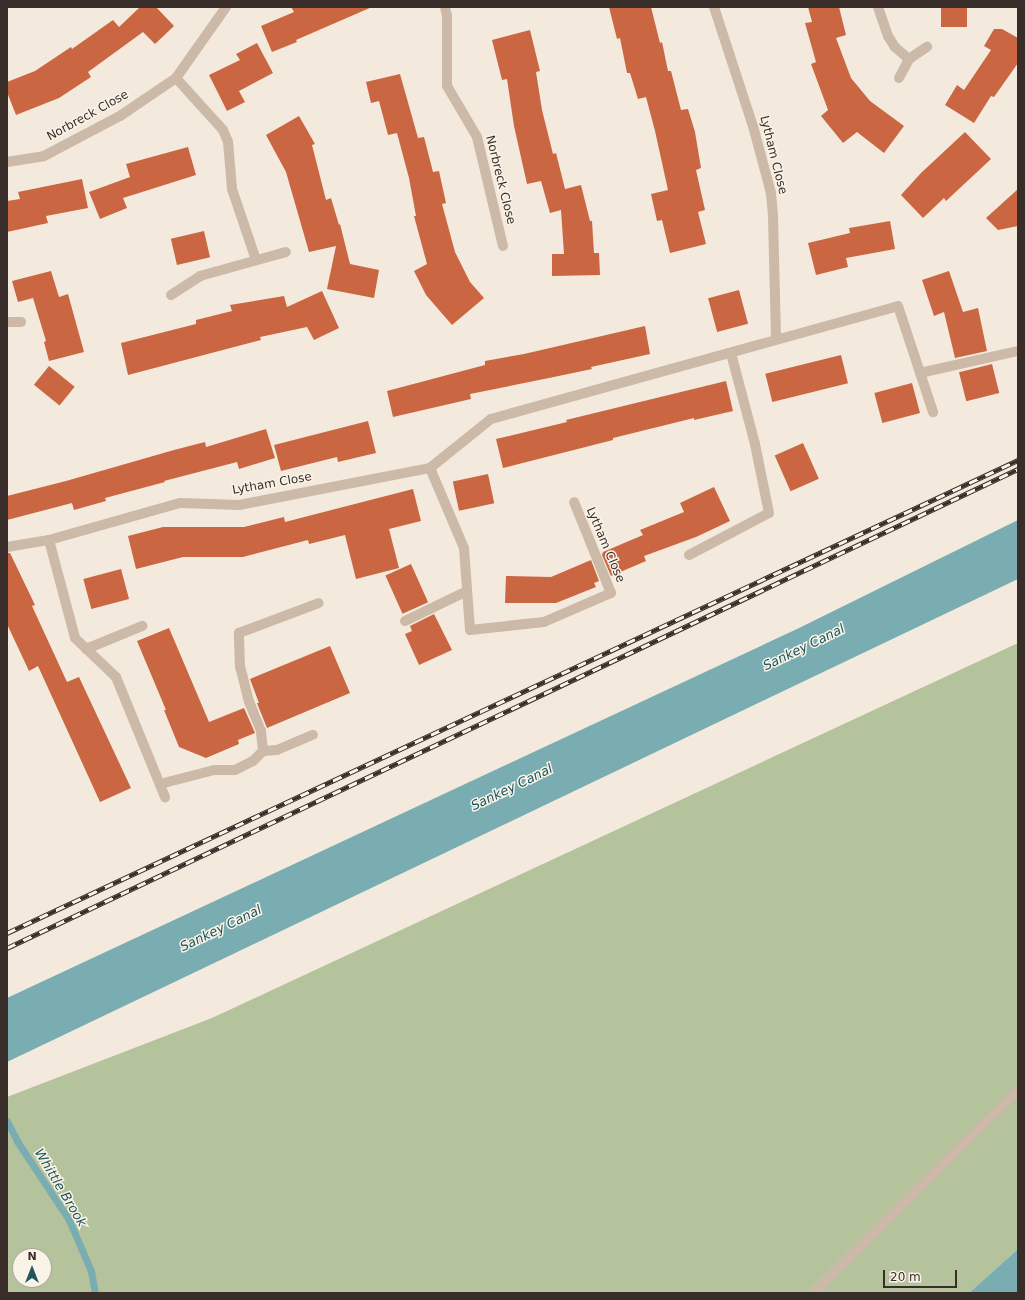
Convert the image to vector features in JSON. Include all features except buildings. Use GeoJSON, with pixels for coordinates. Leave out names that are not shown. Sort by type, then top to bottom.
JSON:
{"type":"FeatureCollection","features":[{"type":"Feature","properties":{"kind":"street","name":"Norbreck Close"},"geometry":{"type":"LineString","coordinates":[[7,162],[44,156],[120,116],[176,78],[226,7]]}},
{"type":"Feature","properties":{"kind":"street","name":"Norbreck Close"},"geometry":{"type":"LineString","coordinates":[[445,7],[447,16],[447,86],[477,137],[503,246]]}},
{"type":"Feature","properties":{"kind":"street","name":"Lytham Close"},"geometry":{"type":"LineString","coordinates":[[714,7],[753,126],[771,193],[773,216],[776,338]]}},
{"type":"Feature","properties":{"kind":"street"},"geometry":{"type":"LineString","coordinates":[[878,7],[888,36],[894,47],[909,59]]}},
{"type":"Feature","properties":{"kind":"street"},"geometry":{"type":"LineString","coordinates":[[899,78],[909,59],[927,47]]}},
{"type":"Feature","properties":{"kind":"street"},"geometry":{"type":"LineString","coordinates":[[176,78],[223,130],[228,142],[232,189],[256,260]]}},
{"type":"Feature","properties":{"kind":"street"},"geometry":{"type":"LineString","coordinates":[[171,295],[200,276],[286,252]]}},
{"type":"Feature","properties":{"kind":"street","name":"Lytham Close"},"geometry":{"type":"LineString","coordinates":[[7,547],[49,540],[180,503],[239,505],[430,468],[491,419],[731,353],[776,338],[898,306],[933,412]]}},
{"type":"Feature","properties":{"kind":"street"},"geometry":{"type":"LineString","coordinates":[[7,322],[21,322]]}},
{"type":"Feature","properties":{"kind":"street"},"geometry":{"type":"LineString","coordinates":[[920,373],[1018,351]]}},
{"type":"Feature","properties":{"kind":"street"},"geometry":{"type":"LineString","coordinates":[[689,555],[769,513],[755,444],[731,353]]}},
{"type":"Feature","properties":{"kind":"street","name":"Lytham Close"},"geometry":{"type":"LineString","coordinates":[[430,468],[464,548],[470,630],[544,622],[611,593],[574,502]]}},
{"type":"Feature","properties":{"kind":"street"},"geometry":{"type":"LineString","coordinates":[[49,540],[75,638],[116,677],[165,797]]}},
{"type":"Feature","properties":{"kind":"street"},"geometry":{"type":"LineString","coordinates":[[405,621],[467,591]]}},
{"type":"Feature","properties":{"kind":"street"},"geometry":{"type":"LineString","coordinates":[[263,751],[261,732],[248,702],[240,667],[239,633],[319,603]]}},
{"type":"Feature","properties":{"kind":"street"},"geometry":{"type":"LineString","coordinates":[[86,649],[142,626]]}},
{"type":"Feature","properties":{"kind":"street"},"geometry":{"type":"LineString","coordinates":[[160,784],[214,770],[235,770],[253,761],[263,751],[277,750],[313,735]]}},
{"type":"Feature","properties":{"kind":"street"},"geometry":{"type":"LineString","coordinates":[[813,1293],[1018,1090]]}},
{"type":"Feature","properties":{"kind":"green space"},"geometry":{"type":"Polygon","coordinates":[[[1018,643],[1018,1249],[969,1293],[7,1293],[7,1097],[212,1018],[1018,643]]]}},
{"type":"Feature","properties":{"kind":"water","name":"Sankey Canal"},"geometry":{"type":"Polygon","coordinates":[[[1018,520],[1018,579],[7,1062],[7,998],[797,629],[1018,520]]]}},
{"type":"Feature","properties":{"kind":"water"},"geometry":{"type":"Polygon","coordinates":[[[1018,1249],[1018,1293],[969,1293],[1018,1249]]]}},
{"type":"Feature","properties":{"kind":"waterway","name":"Whittle Brook"},"geometry":{"type":"LineString","coordinates":[[7,1121],[17,1141],[69,1220],[91,1271],[95,1293]]}},
{"type":"Feature","properties":{"kind":"railway"},"geometry":{"type":"LineString","coordinates":[[7,933],[1018,460]]}},
{"type":"Feature","properties":{"kind":"railway"},"geometry":{"type":"LineString","coordinates":[[7,948],[1018,469]]}}]}
